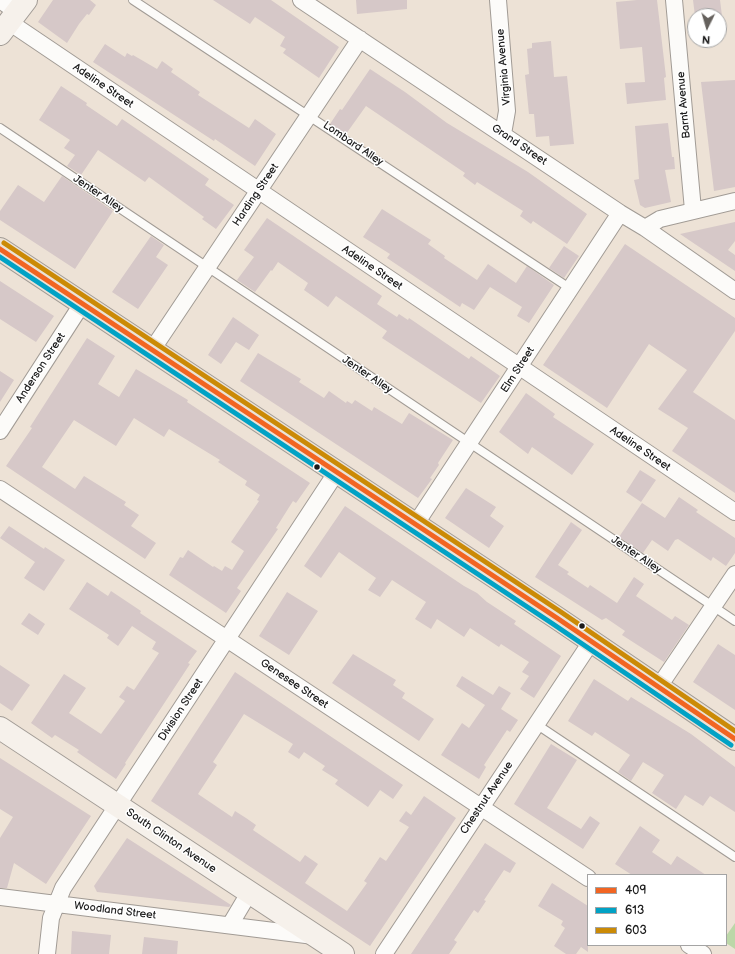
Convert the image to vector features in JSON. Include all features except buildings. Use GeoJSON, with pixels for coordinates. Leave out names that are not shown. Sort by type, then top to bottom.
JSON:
{"type":"FeatureCollection","features":[{"type":"Feature","properties":{"kind":"main road"},"geometry":{"type":"LineString","coordinates":[[0,249],[735,739]]}},
{"type":"Feature","properties":{"kind":"street","name":"Grand Street"},"geometry":{"type":"LineString","coordinates":[[301,0],[620,213],[645,228],[735,291]]}},
{"type":"Feature","properties":{"kind":"street","name":"Virginia Avenue"},"geometry":{"type":"LineString","coordinates":[[498,0],[507,111],[503,134]]}},
{"type":"Feature","properties":{"kind":"street","name":"Barnt Avenue"},"geometry":{"type":"LineString","coordinates":[[674,0],[693,210]]}},
{"type":"Feature","properties":{"kind":"street","name":"Adeline Street"},"geometry":{"type":"LineString","coordinates":[[10,14],[258,192],[735,512]]}},
{"type":"Feature","properties":{"kind":"street","name":"Harding Street"},"geometry":{"type":"LineString","coordinates":[[152,350],[360,39]]}},
{"type":"Feature","properties":{"kind":"street"},"geometry":{"type":"LineString","coordinates":[[645,228],[660,219],[735,201]]}},
{"type":"Feature","properties":{"kind":"street","name":"Elm Street"},"geometry":{"type":"LineString","coordinates":[[415,525],[520,368],[620,213]]}},
{"type":"Feature","properties":{"kind":"street","name":"Anderson Street"},"geometry":{"type":"LineString","coordinates":[[0,431],[82,304]]}},
{"type":"Feature","properties":{"kind":"street","name":"Division Street"},"geometry":{"type":"LineString","coordinates":[[47,954],[51,918],[63,888],[336,473]]}},
{"type":"Feature","properties":{"kind":"street","name":"Genesee Street"},"geometry":{"type":"LineString","coordinates":[[0,489],[587,877]]}},
{"type":"Feature","properties":{"kind":"street"},"geometry":{"type":"LineString","coordinates":[[658,688],[735,574]]}},
{"type":"Feature","properties":{"kind":"street","name":"Chestnut Avenue"},"geometry":{"type":"LineString","coordinates":[[384,954],[480,807],[591,642]]}},
{"type":"Feature","properties":{"kind":"street","name":"South Clinton Avenue"},"geometry":{"type":"LineString","coordinates":[[0,728],[343,954]]}},
{"type":"Feature","properties":{"kind":"street"},"geometry":{"type":"LineString","coordinates":[[230,925],[249,893]]}},
{"type":"Feature","properties":{"kind":"street","name":"Woodland Street"},"geometry":{"type":"LineString","coordinates":[[0,897],[316,937]]}},
{"type":"Feature","properties":{"kind":"street"},"geometry":{"type":"LineString","coordinates":[[691,946],[703,954]]}},
{"type":"Feature","properties":{"kind":"lane","name":"Lombard Alley"},"geometry":{"type":"LineString","coordinates":[[133,0],[310,115],[571,289]]}},
{"type":"Feature","properties":{"kind":"lane","name":"Jenter Alley"},"geometry":{"type":"LineString","coordinates":[[0,128],[735,621]]}},
{"type":"Feature","properties":{"kind":"lane"},"geometry":{"type":"LineString","coordinates":[[536,724],[735,857]]}},
{"type":"Feature","properties":{"kind":"green space"},"geometry":{"type":"Polygon","coordinates":[[[735,923],[735,949],[727,944],[727,935],[735,923]]]}},
{"type":"Feature","properties":{"kind":"transit line","name":"603"},"geometry":{"type":"LineString","coordinates":[[4,243],[561,612],[735,731]]}},
{"type":"Feature","properties":{"kind":"transit line","name":"409"},"geometry":{"type":"LineString","coordinates":[[0,249],[557,618],[735,739]]}},
{"type":"Feature","properties":{"kind":"transit line","name":"613"},"geometry":{"type":"LineString","coordinates":[[0,257],[553,624],[731,745]]}}]}
